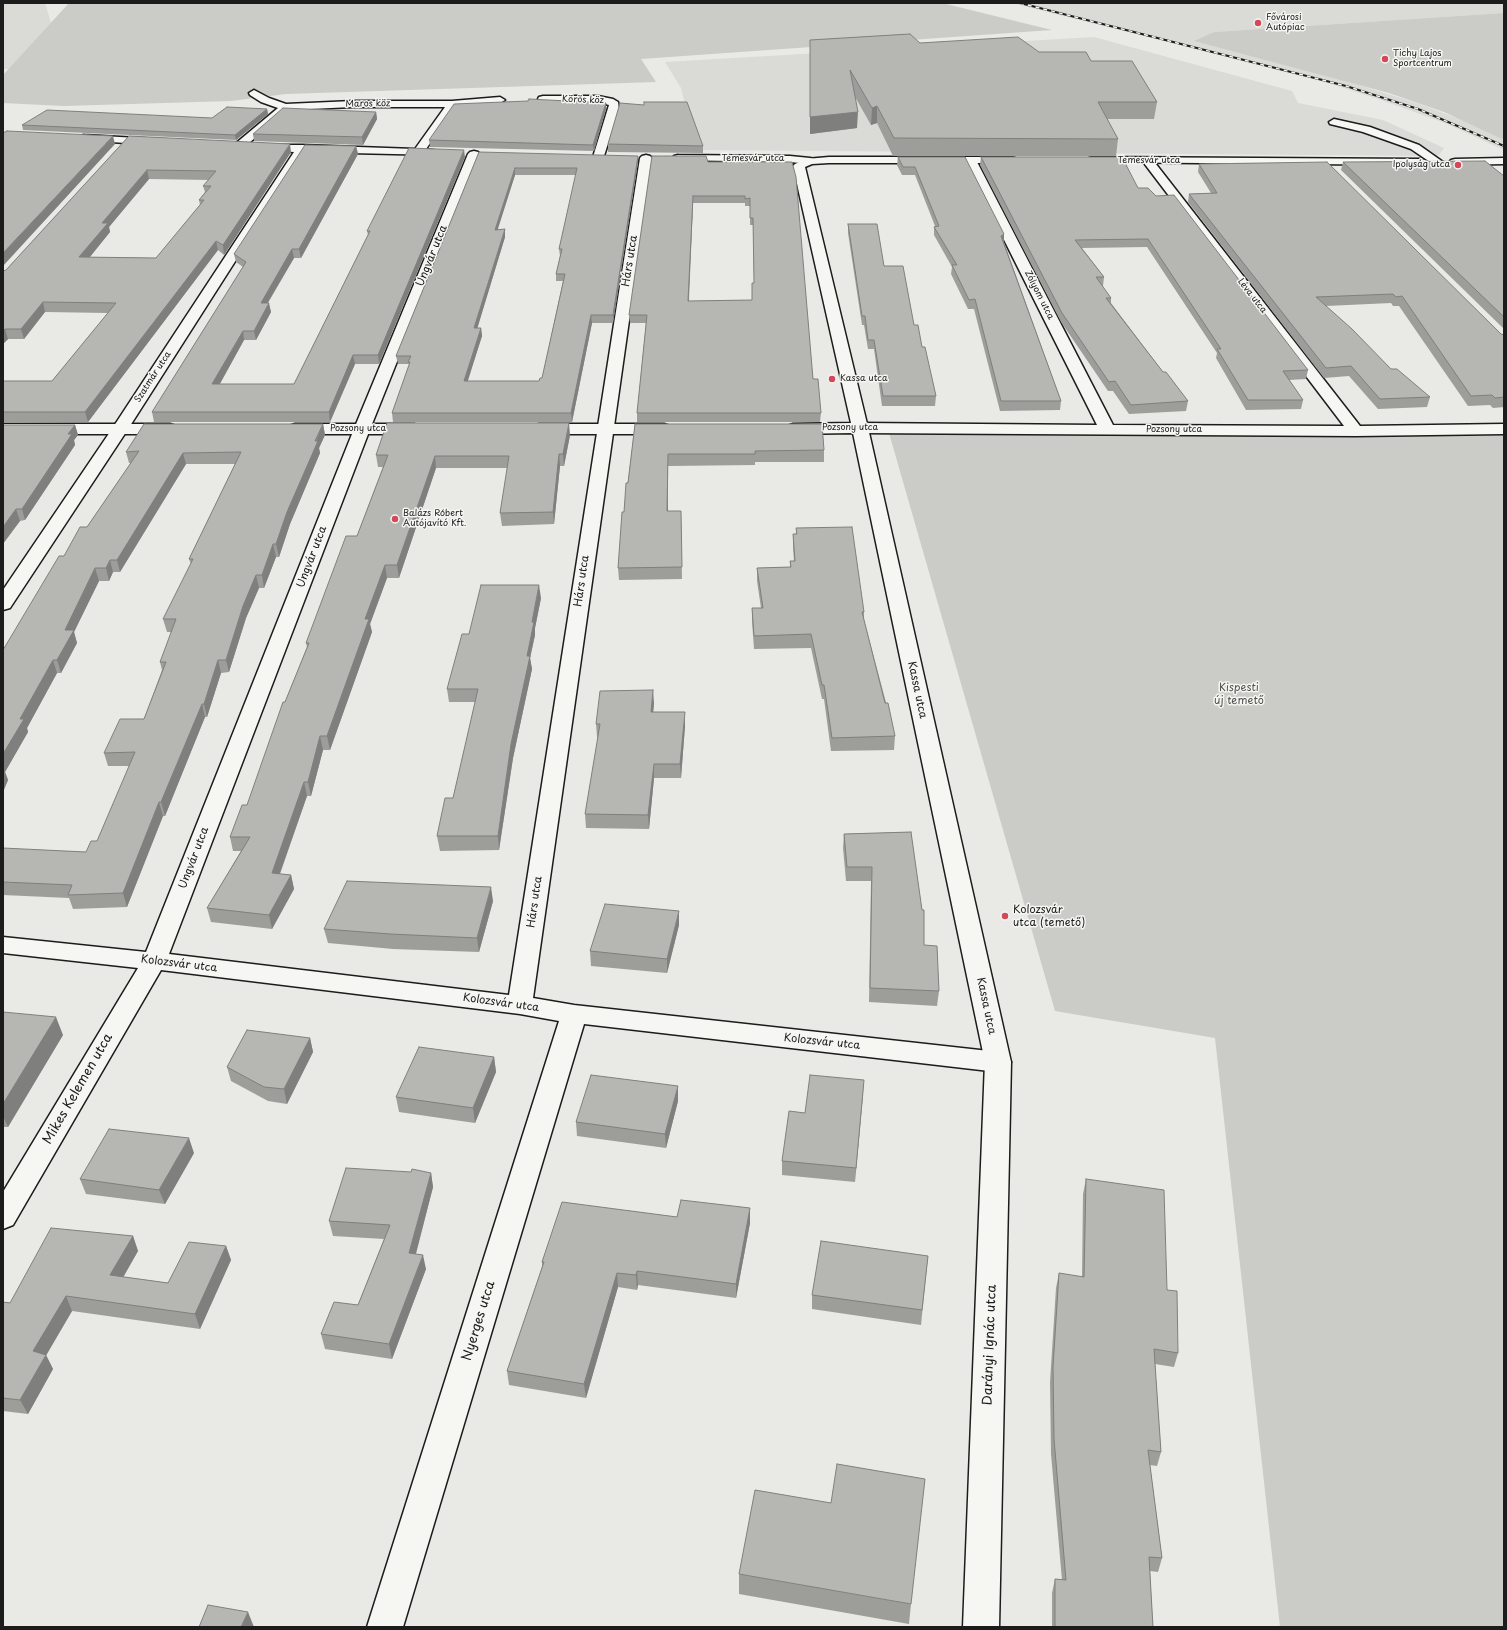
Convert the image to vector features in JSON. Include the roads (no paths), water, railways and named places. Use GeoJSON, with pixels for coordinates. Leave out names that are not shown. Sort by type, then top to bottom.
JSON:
{"type":"FeatureCollection","features":[{"type":"Feature","properties":{"kind":"street"},"geometry":{"type":"LineString","coordinates":[[254,93],[265,100],[285,107]]}},
{"type":"Feature","properties":{"kind":"street","name":"Körös köz"},"geometry":{"type":"LineString","coordinates":[[543,99],[598,99],[609,101],[614,104],[614,109],[599,157]]}},
{"type":"Feature","properties":{"kind":"street","name":"Maros köz"},"geometry":{"type":"LineString","coordinates":[[285,107],[353,104],[452,104],[500,100]]}},
{"type":"Feature","properties":{"kind":"street"},"geometry":{"type":"LineString","coordinates":[[419,152],[452,104]]}},
{"type":"Feature","properties":{"kind":"street"},"geometry":{"type":"LineString","coordinates":[[239,146],[285,107]]}},
{"type":"Feature","properties":{"kind":"street"},"geometry":{"type":"LineString","coordinates":[[1334,122],[1366,129],[1415,146],[1437,162]]}},
{"type":"Feature","properties":{"kind":"street"},"geometry":{"type":"LineString","coordinates":[[73,138],[165,142]]}},
{"type":"Feature","properties":{"kind":"street"},"geometry":{"type":"LineString","coordinates":[[117,152],[127,140]]}},
{"type":"Feature","properties":{"kind":"street"},"geometry":{"type":"LineString","coordinates":[[224,145],[450,153]]}},
{"type":"Feature","properties":{"kind":"street","name":"Szatmár utca"},"geometry":{"type":"LineString","coordinates":[[3,604],[120,429],[302,148]]}},
{"type":"Feature","properties":{"kind":"street","name":"Ungvár utca"},"geometry":{"type":"LineString","coordinates":[[154,961],[362,429],[474,154]]}},
{"type":"Feature","properties":{"kind":"street","name":"Temesvár utca"},"geometry":{"type":"LineString","coordinates":[[642,158],[790,159],[810,161],[1024,160]]}},
{"type":"Feature","properties":{"kind":"street","name":"Hárs utca"},"geometry":{"type":"LineString","coordinates":[[520,1005],[605,429],[642,158]]}},
{"type":"Feature","properties":{"kind":"street","name":"Zólyom utca"},"geometry":{"type":"LineString","coordinates":[[970,160],[1107,429]]}},
{"type":"Feature","properties":{"kind":"street","name":"Temesvár utca"},"geometry":{"type":"LineString","coordinates":[[1078,160],[1504,161]]}},
{"type":"Feature","properties":{"kind":"street","name":"Kassa utca"},"geometry":{"type":"LineString","coordinates":[[810,161],[799,166],[860,428],[998,1062]]}},
{"type":"Feature","properties":{"kind":"street","name":"Léva utca"},"geometry":{"type":"LineString","coordinates":[[1148,161],[1356,431]]}},
{"type":"Feature","properties":{"kind":"street"},"geometry":{"type":"LineString","coordinates":[[1324,161],[1335,172]]}},
{"type":"Feature","properties":{"kind":"street","name":"Pozsony utca"},"geometry":{"type":"LineString","coordinates":[[780,429],[860,428],[1356,431],[1504,429]]}},
{"type":"Feature","properties":{"kind":"street"},"geometry":{"type":"LineString","coordinates":[[3,429],[182,429]]}},
{"type":"Feature","properties":{"kind":"street","name":"Pozsony utca"},"geometry":{"type":"LineString","coordinates":[[284,429],[432,429]]}},
{"type":"Feature","properties":{"kind":"street"},"geometry":{"type":"LineString","coordinates":[[526,429],[677,429]]}},
{"type":"Feature","properties":{"kind":"street","name":"Kolozsvár utca"},"geometry":{"type":"LineString","coordinates":[[3,945],[154,961],[520,1005],[574,1014],[998,1062]]}},
{"type":"Feature","properties":{"kind":"street","name":"Mikes Kelemen utca"},"geometry":{"type":"LineString","coordinates":[[3,1217],[154,961]]}},
{"type":"Feature","properties":{"kind":"street","name":"Nyerges utca"},"geometry":{"type":"LineString","coordinates":[[384,1627],[574,1014]]}},
{"type":"Feature","properties":{"kind":"street","name":"Darányi Ignác utca"},"geometry":{"type":"LineString","coordinates":[[981,1627],[998,1062]]}},
{"type":"Feature","properties":{"kind":"railway"},"geometry":{"type":"LineString","coordinates":[[1020,3],[1346,86],[1418,109],[1504,146]]}},
{"type":"Feature","properties":{"kind":"place","name":"Fővárosi Autópiac"},"geometry":{"type":"Point","coordinates":[1258,23]}},
{"type":"Feature","properties":{"kind":"place","name":"Tichy Lajos Sportcentrum"},"geometry":{"type":"Point","coordinates":[1385,59]}},
{"type":"Feature","properties":{"kind":"place","name":"Ipolyság utca"},"geometry":{"type":"Point","coordinates":[1458,165]}},
{"type":"Feature","properties":{"kind":"place","name":"Kassa utca"},"geometry":{"type":"Point","coordinates":[832,379]}},
{"type":"Feature","properties":{"kind":"place","name":"Balázs Róbert Autójavító Kft."},"geometry":{"type":"Point","coordinates":[395,519]}},
{"type":"Feature","properties":{"kind":"place","name":"Kolozsvár utca (temető)"},"geometry":{"type":"Point","coordinates":[1005,916]}},
{"type":"Feature","properties":{"kind":"park label","name":"Kispesti új temető"},"geometry":{"type":"Point","coordinates":[1239,694]}}]}
